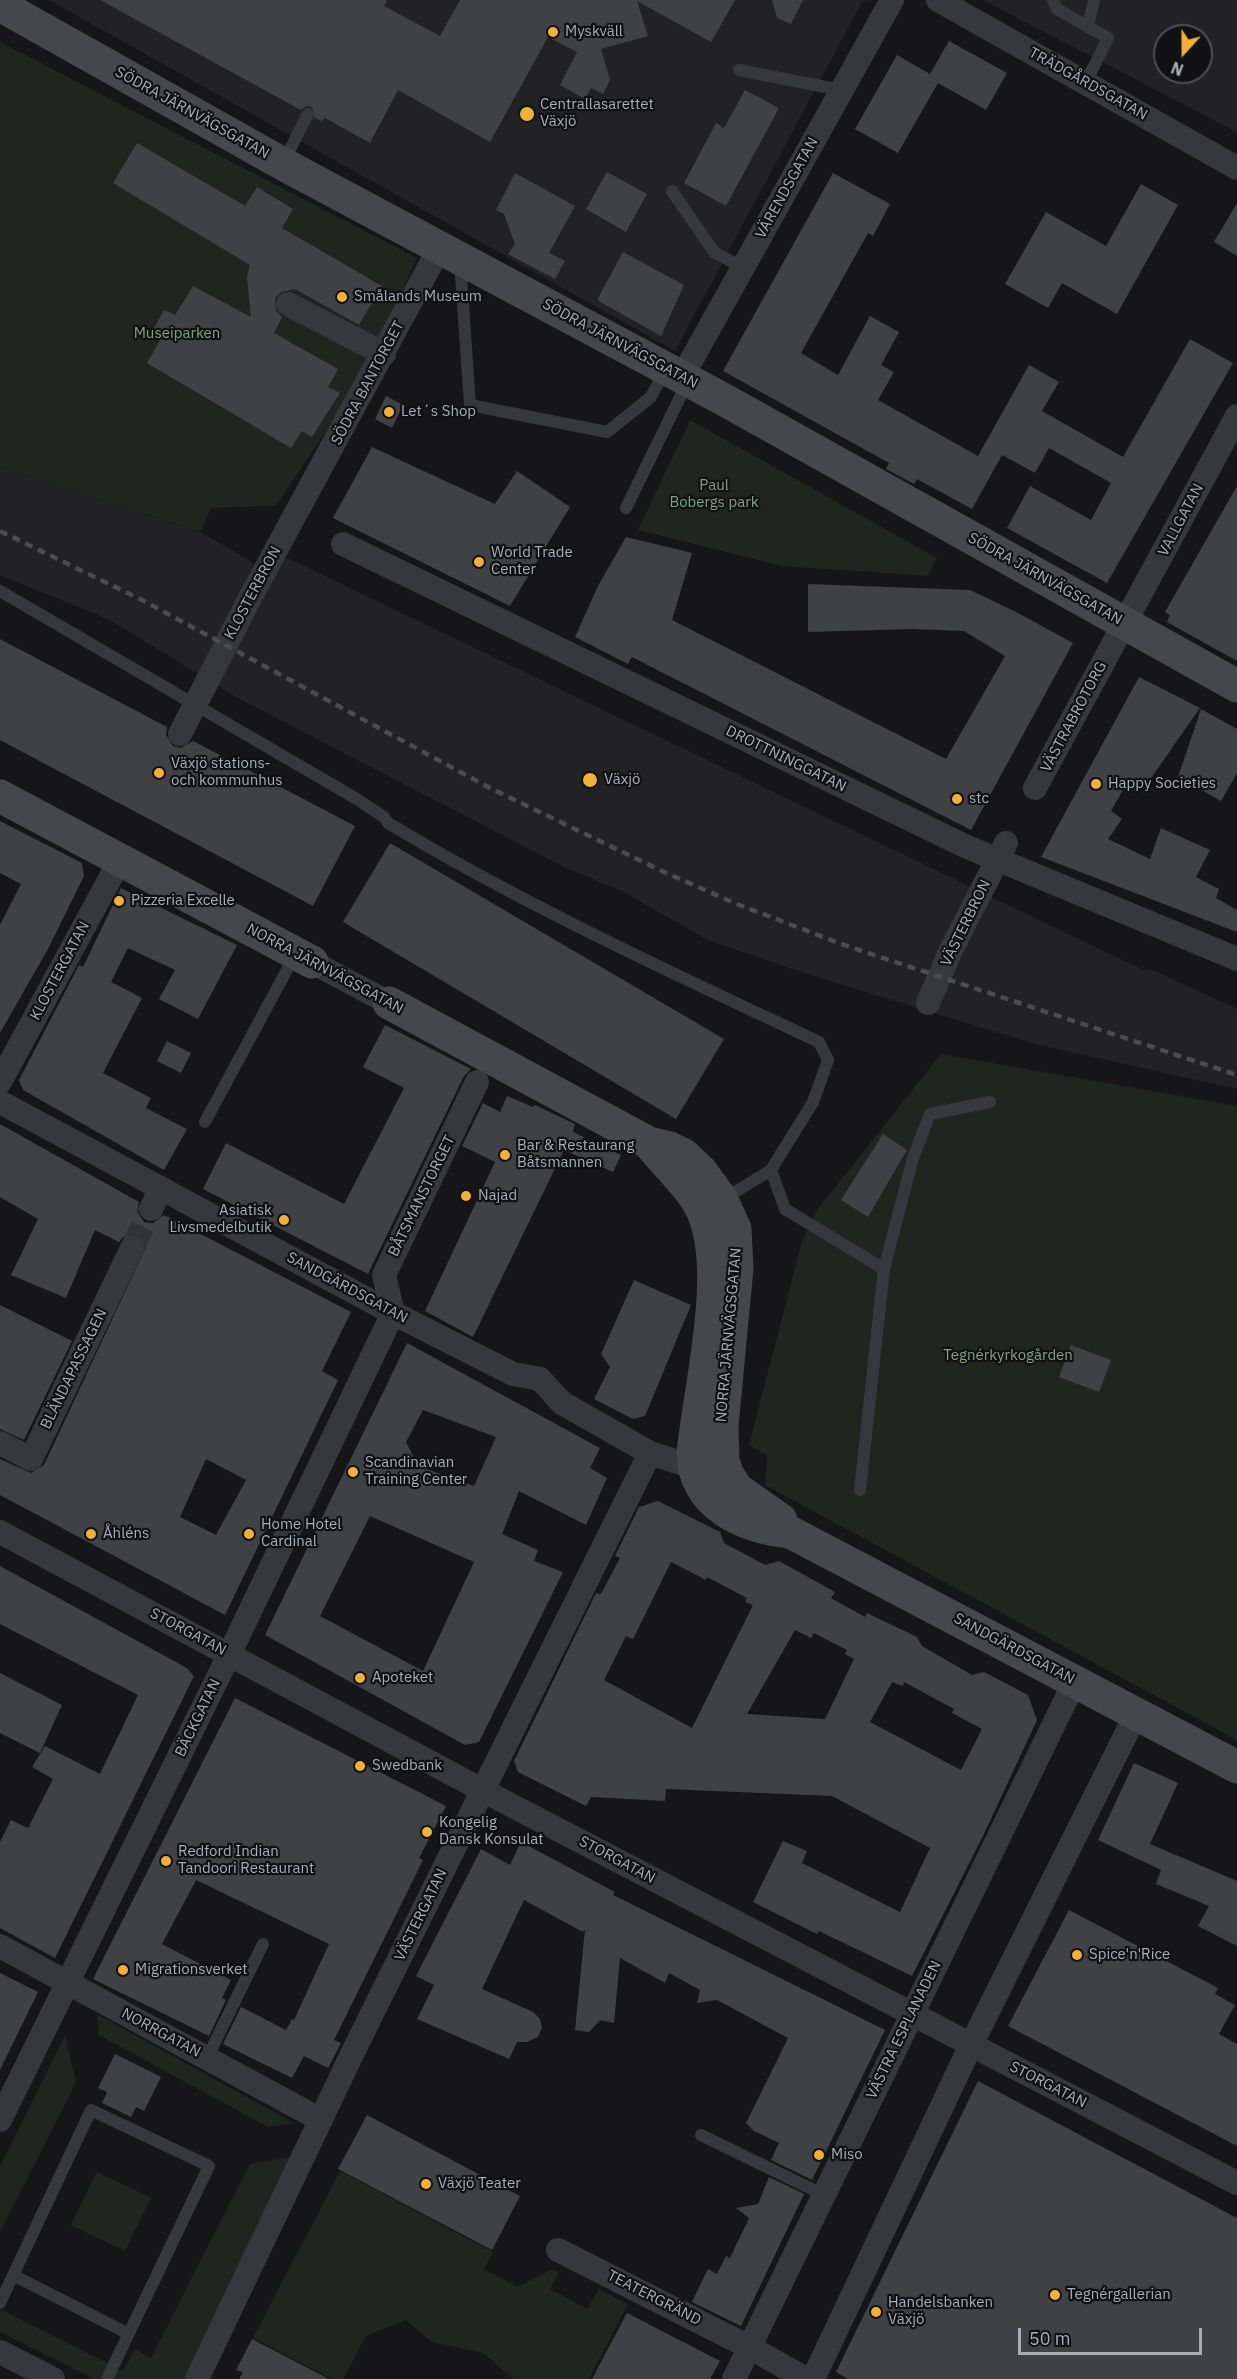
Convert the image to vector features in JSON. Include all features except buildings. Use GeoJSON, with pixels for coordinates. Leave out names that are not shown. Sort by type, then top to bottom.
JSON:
{"type":"FeatureCollection","features":[{"type":"Feature","properties":{"kind":"street","name":"VÄRENDSGATAN"},"geometry":{"type":"LineString","coordinates":[[679,375],[743,268],[892,0]]}},
{"type":"Feature","properties":{"kind":"street","name":"TRÄDGÅRDSGATAN"},"geometry":{"type":"LineString","coordinates":[[938,0],[1237,168]]}},
{"type":"Feature","properties":{"kind":"street","name":"SÖDRA JÄRNVÄGSGATAN"},"geometry":{"type":"LineString","coordinates":[[0,5],[283,164],[679,375],[1119,635],[1237,686]]}},
{"type":"Feature","properties":{"kind":"street","name":"SÖDRA BANTORGET"},"geometry":{"type":"LineString","coordinates":[[330,454],[384,354],[450,254]]}},
{"type":"Feature","properties":{"kind":"street"},"geometry":{"type":"LineString","coordinates":[[288,304],[384,354]]}},
{"type":"Feature","properties":{"kind":"street","name":"VALLGATAN"},"geometry":{"type":"LineString","coordinates":[[1119,635],[1237,416]]}},
{"type":"Feature","properties":{"kind":"street","name":"KLOSTERBRON"},"geometry":{"type":"LineString","coordinates":[[180,734],[246,606],[330,454]]}},
{"type":"Feature","properties":{"kind":"street","name":"DROTTNINGGATAN"},"geometry":{"type":"LineString","coordinates":[[342,544],[546,634],[965,846],[1237,959]]}},
{"type":"Feature","properties":{"kind":"street","name":"VÄSTRABROTORG"},"geometry":{"type":"LineString","coordinates":[[1035,788],[1119,635]]}},
{"type":"Feature","properties":{"kind":"street","name":"NORRA JÄRNVÄGSGATAN"},"geometry":{"type":"LineString","coordinates":[[0,796],[649,1143],[684,1184],[712,1206],[714,1278],[708,1464]]}},
{"type":"Feature","properties":{"kind":"street","name":"VÄSTERBRON"},"geometry":{"type":"LineString","coordinates":[[928,1003],[951,950],[1006,843]]}},
{"type":"Feature","properties":{"kind":"street","name":"KLOSTERGATAN"},"geometry":{"type":"LineString","coordinates":[[0,1082],[120,860]]}},
{"type":"Feature","properties":{"kind":"street","name":"BÅTSMANSTORGET"},"geometry":{"type":"LineString","coordinates":[[393,1313],[384,1275],[477,1082]]}},
{"type":"Feature","properties":{"kind":"street","name":"SANDGÄRDSGATAN"},"geometry":{"type":"LineString","coordinates":[[0,1102],[156,1198],[513,1374],[540,1379],[562,1403],[650,1453],[708,1464],[728,1475],[737,1489],[779,1517],[790,1532],[1137,1712],[1237,1767]]}},
{"type":"Feature","properties":{"kind":"street","name":"BLÄNDAPASSAGEN"},"geometry":{"type":"LineString","coordinates":[[0,1443],[31,1459],[132,1248]]}},
{"type":"Feature","properties":{"kind":"street","name":"BÄCKGATAN"},"geometry":{"type":"LineString","coordinates":[[0,2120],[229,1655],[393,1313]]}},
{"type":"Feature","properties":{"kind":"street","name":"VÄSTERGATAN"},"geometry":{"type":"LineString","coordinates":[[197,2379],[376,2006],[650,1453]]}},
{"type":"Feature","properties":{"kind":"street","name":"STORGATAN"},"geometry":{"type":"LineString","coordinates":[[0,1532],[482,1790],[911,2015],[1237,2182]]}},
{"type":"Feature","properties":{"kind":"street","name":"VÄSTRA ESPLANADEN"},"geometry":{"type":"LineString","coordinates":[[734,2379],[1075,1681]]}},
{"type":"Feature","properties":{"kind":"street"},"geometry":{"type":"LineString","coordinates":[[813,2379],[971,2045],[1137,1712]]}},
{"type":"Feature","properties":{"kind":"street","name":"NORRGATAN"},"geometry":{"type":"LineString","coordinates":[[0,1946],[321,2120]]}},
{"type":"Feature","properties":{"kind":"street","name":"TEATERGRÄND"},"geometry":{"type":"LineString","coordinates":[[558,2250],[749,2347],[806,2379]]}},
{"type":"Feature","properties":{"kind":"street"},"geometry":{"type":"LineString","coordinates":[[0,2352],[53,2379]]}},
{"type":"Feature","properties":{"kind":"lane"},"geometry":{"type":"LineString","coordinates":[[1053,0],[1057,9],[1108,38],[1086,82]]}},
{"type":"Feature","properties":{"kind":"lane"},"geometry":{"type":"LineString","coordinates":[[1088,27],[1094,0]]}},
{"type":"Feature","properties":{"kind":"lane"},"geometry":{"type":"LineString","coordinates":[[739,70],[841,90]]}},
{"type":"Feature","properties":{"kind":"lane"},"geometry":{"type":"LineString","coordinates":[[283,164],[308,114]]}},
{"type":"Feature","properties":{"kind":"lane"},"geometry":{"type":"LineString","coordinates":[[672,191],[714,252],[743,268]]}},
{"type":"Feature","properties":{"kind":"lane"},"geometry":{"type":"LineString","coordinates":[[450,254],[470,405],[607,432],[679,375]]}},
{"type":"Feature","properties":{"kind":"lane"},"geometry":{"type":"LineString","coordinates":[[626,508],[679,375]]}},
{"type":"Feature","properties":{"kind":"lane"},"geometry":{"type":"LineString","coordinates":[[0,591],[355,798],[384,817],[387,823],[458,865],[531,904],[819,1042],[828,1060],[813,1102],[771,1170],[712,1206]]}},
{"type":"Feature","properties":{"kind":"lane"},"geometry":{"type":"LineString","coordinates":[[206,1122],[303,958]]}},
{"type":"Feature","properties":{"kind":"lane"},"geometry":{"type":"LineString","coordinates":[[860,1490],[884,1269],[913,1158],[930,1114],[990,1102]]}},
{"type":"Feature","properties":{"kind":"lane"},"geometry":{"type":"LineString","coordinates":[[771,1170],[785,1209],[884,1269]]}},
{"type":"Feature","properties":{"kind":"lane"},"geometry":{"type":"LineString","coordinates":[[207,2058],[263,1944]]}},
{"type":"Feature","properties":{"kind":"lane"},"geometry":{"type":"LineString","coordinates":[[0,2303],[15,2276],[92,2110],[209,2166],[127,2333],[107,2379]]}},
{"type":"Feature","properties":{"kind":"lane"},"geometry":{"type":"LineString","coordinates":[[701,2135],[824,2195]]}},
{"type":"Feature","properties":{"kind":"lane"},"geometry":{"type":"LineString","coordinates":[[15,2276],[127,2333]]}},
{"type":"Feature","properties":{"kind":"shaded area","name":"Centrallasarettet Växjö"},"geometry":{"type":"Polygon","coordinates":[[[49,0],[872,0],[862,2],[675,351],[49,0]]]}},
{"type":"Feature","properties":{"kind":"shaded area"},"geometry":{"type":"Polygon","coordinates":[[[983,0],[1237,0],[1237,132],[983,0]]]}},
{"type":"Feature","properties":{"kind":"shaded area"},"geometry":{"type":"Polygon","coordinates":[[[0,466],[200,532],[247,559],[261,571],[271,550],[1143,970],[1153,970],[1237,1009],[1237,1089],[1035,1044],[801,972],[710,941],[622,891],[564,867],[236,697],[110,620],[0,575],[0,466]]]}},
{"type":"Feature","properties":{"kind":"green space","name":"Museiparken"},"geometry":{"type":"Polygon","coordinates":[[[0,42],[417,258],[330,454],[339,412],[276,506],[211,508],[200,532],[0,466],[0,42]]]}},
{"type":"Feature","properties":{"kind":"green space","name":"Paul Bobergs park"},"geometry":{"type":"Polygon","coordinates":[[[690,420],[937,558],[928,576],[782,566],[638,530],[690,420]]]}},
{"type":"Feature","properties":{"kind":"green space","name":"Tegnérkyrkogården"},"geometry":{"type":"Polygon","coordinates":[[[941,1054],[1237,1106],[1237,1740],[765,1485],[767,1456],[749,1445],[802,1241],[817,1210],[941,1054]]]}},
{"type":"Feature","properties":{"kind":"green space"},"geometry":{"type":"Polygon","coordinates":[[[97,2014],[294,2123],[268,2127],[99,2035],[97,2014]]]}},
{"type":"Feature","properties":{"kind":"green space"},"geometry":{"type":"Polygon","coordinates":[[[65,2036],[76,2082],[0,2232],[0,2167],[65,2036]]]}},
{"type":"Feature","properties":{"kind":"green space"},"geometry":{"type":"Polygon","coordinates":[[[296,2156],[184,2379],[94,2379],[0,2332],[0,2309],[123,2371],[135,2349],[151,2358],[250,2164],[296,2156]]]}},
{"type":"Feature","properties":{"kind":"green space"},"geometry":{"type":"Polygon","coordinates":[[[340,2171],[493,2252],[484,2269],[517,2287],[552,2269],[559,2273],[550,2289],[587,2309],[599,2289],[628,2304],[589,2379],[513,2379],[483,2353],[432,2342],[406,2320],[366,2336],[343,2379],[332,2379],[253,2338],[340,2171]]]}},
{"type":"Feature","properties":{"kind":"green space"},"geometry":{"type":"Polygon","coordinates":[[[97,2172],[151,2198],[125,2251],[71,2225],[97,2172]]]}},
{"type":"Feature","properties":{"kind":"tunnel"},"geometry":{"type":"LineString","coordinates":[[132,1248],[151,1209]]}},
{"type":"Feature","properties":{"kind":"railway"},"geometry":{"type":"LineString","coordinates":[[0,531],[144,601],[490,788],[664,872],[737,904],[844,945],[1237,1075]]}},
{"type":"Feature","properties":{"kind":"place","name":"Myskväll"},"geometry":{"type":"Point","coordinates":[553,32]}},
{"type":"Feature","properties":{"kind":"place","name":"Centrallasarettet Växjö"},"geometry":{"type":"Point","coordinates":[527,114]}},
{"type":"Feature","properties":{"kind":"place","name":"Smålands Museum"},"geometry":{"type":"Point","coordinates":[342,297]}},
{"type":"Feature","properties":{"kind":"place","name":"Let´s Shop"},"geometry":{"type":"Point","coordinates":[389,412]}},
{"type":"Feature","properties":{"kind":"place","name":"World Trade Center"},"geometry":{"type":"Point","coordinates":[479,562]}},
{"type":"Feature","properties":{"kind":"place","name":"Växjö stations- och kommunhus"},"geometry":{"type":"Point","coordinates":[159,773]}},
{"type":"Feature","properties":{"kind":"place","name":"Växjö"},"geometry":{"type":"Point","coordinates":[590,780]}},
{"type":"Feature","properties":{"kind":"place","name":"Happy Societies"},"geometry":{"type":"Point","coordinates":[1096,784]}},
{"type":"Feature","properties":{"kind":"place","name":"stc"},"geometry":{"type":"Point","coordinates":[957,799]}},
{"type":"Feature","properties":{"kind":"place","name":"Pizzeria Excelle"},"geometry":{"type":"Point","coordinates":[119,901]}},
{"type":"Feature","properties":{"kind":"place","name":"Bar & Restaurang Båtsmannen"},"geometry":{"type":"Point","coordinates":[505,1155]}},
{"type":"Feature","properties":{"kind":"place","name":"Najad"},"geometry":{"type":"Point","coordinates":[466,1196]}},
{"type":"Feature","properties":{"kind":"place","name":"Asiatisk Livsmedelbutik"},"geometry":{"type":"Point","coordinates":[284,1220]}},
{"type":"Feature","properties":{"kind":"place","name":"Scandinavian Training Center"},"geometry":{"type":"Point","coordinates":[353,1472]}},
{"type":"Feature","properties":{"kind":"place","name":"Åhléns"},"geometry":{"type":"Point","coordinates":[91,1534]}},
{"type":"Feature","properties":{"kind":"place","name":"Home Hotel Cardinal"},"geometry":{"type":"Point","coordinates":[249,1534]}},
{"type":"Feature","properties":{"kind":"place","name":"Apoteket"},"geometry":{"type":"Point","coordinates":[360,1678]}},
{"type":"Feature","properties":{"kind":"place","name":"Swedbank"},"geometry":{"type":"Point","coordinates":[360,1766]}},
{"type":"Feature","properties":{"kind":"place","name":"Kongelig Dansk Konsulat"},"geometry":{"type":"Point","coordinates":[427,1832]}},
{"type":"Feature","properties":{"kind":"place","name":"Redford Indian Tandoori Restaurant"},"geometry":{"type":"Point","coordinates":[166,1861]}},
{"type":"Feature","properties":{"kind":"place","name":"Spice'n'Rice"},"geometry":{"type":"Point","coordinates":[1077,1955]}},
{"type":"Feature","properties":{"kind":"place","name":"Migrationsverket"},"geometry":{"type":"Point","coordinates":[123,1970]}},
{"type":"Feature","properties":{"kind":"place","name":"Miso"},"geometry":{"type":"Point","coordinates":[819,2155]}},
{"type":"Feature","properties":{"kind":"place","name":"Växjö Teater"},"geometry":{"type":"Point","coordinates":[426,2184]}},
{"type":"Feature","properties":{"kind":"place","name":"Tegnérgallerian"},"geometry":{"type":"Point","coordinates":[1055,2295]}},
{"type":"Feature","properties":{"kind":"place","name":"Handelsbanken Växjö"},"geometry":{"type":"Point","coordinates":[876,2312]}}]}
